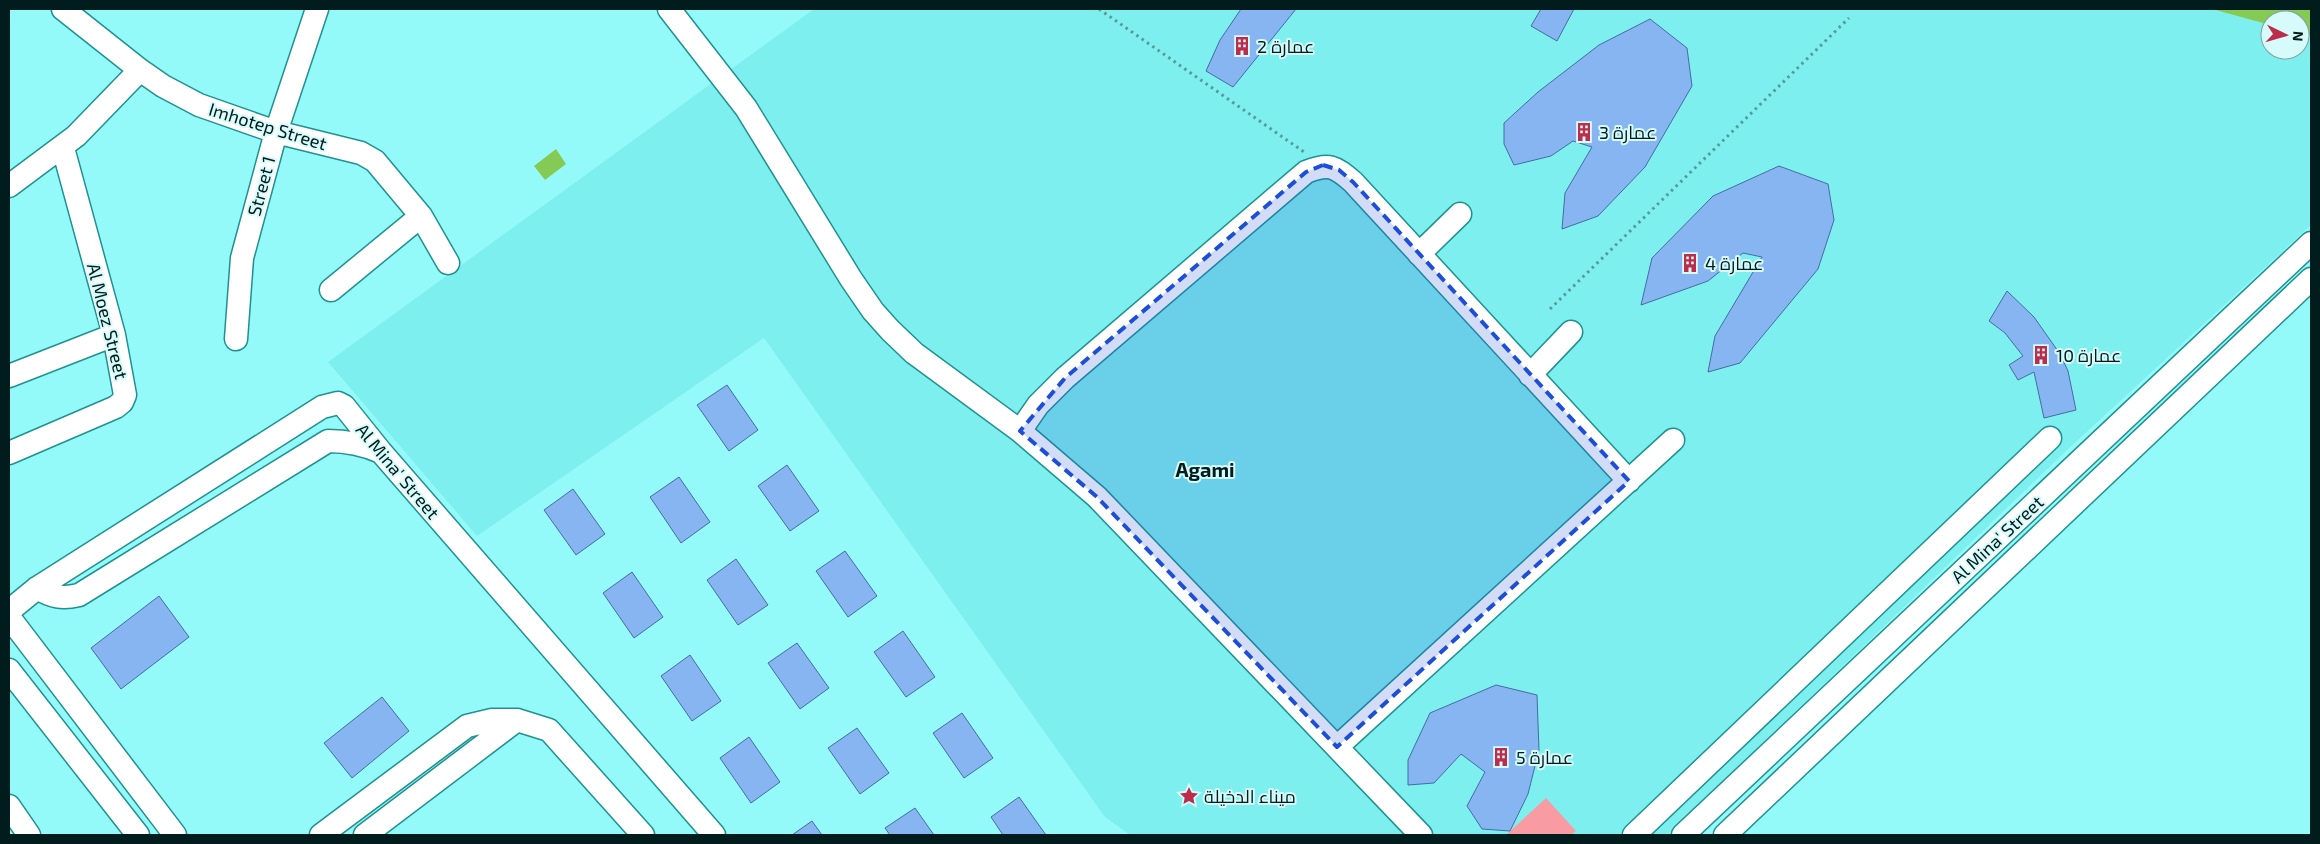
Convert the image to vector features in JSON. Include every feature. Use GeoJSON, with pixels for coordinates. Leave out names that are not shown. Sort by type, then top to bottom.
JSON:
{"type":"FeatureCollection","features":[{"type":"Feature","properties":{"kind":"street","name":"Imhotep Street"},"geometry":{"type":"LineString","coordinates":[[63,9],[140,70],[163,86],[199,105],[276,132],[361,153],[374,161],[421,216],[448,263]]}},
{"type":"Feature","properties":{"kind":"street","name":"Street 1"},"geometry":{"type":"LineString","coordinates":[[236,339],[240,297],[240,267],[276,132],[317,9]]}},
{"type":"Feature","properties":{"kind":"street"},"geometry":{"type":"LineString","coordinates":[[670,9],[746,108],[851,280],[873,311],[914,353],[1020,431],[1097,497],[1421,835]]}},
{"type":"Feature","properties":{"kind":"street"},"geometry":{"type":"LineString","coordinates":[[9,186],[62,148],[94,119],[140,70]]}},
{"type":"Feature","properties":{"kind":"street","name":"Al Moez Street"},"geometry":{"type":"LineString","coordinates":[[9,453],[120,405],[126,391],[114,335],[62,148]]}},
{"type":"Feature","properties":{"kind":"street"},"geometry":{"type":"LineString","coordinates":[[1020,431],[1038,405],[1065,378],[1306,172],[1323,165],[1339,170],[1352,182],[1629,481]]}},
{"type":"Feature","properties":{"kind":"street"},"geometry":{"type":"LineString","coordinates":[[1419,254],[1460,214]]}},
{"type":"Feature","properties":{"kind":"street"},"geometry":{"type":"LineString","coordinates":[[331,290],[421,216]]}},
{"type":"Feature","properties":{"kind":"street","name":"Al Mina' Street"},"geometry":{"type":"LineString","coordinates":[[1684,835],[2311,243]]}},
{"type":"Feature","properties":{"kind":"street"},"geometry":{"type":"LineString","coordinates":[[1725,835],[2311,279]]}},
{"type":"Feature","properties":{"kind":"street"},"geometry":{"type":"LineString","coordinates":[[1530,374],[1571,332]]}},
{"type":"Feature","properties":{"kind":"street"},"geometry":{"type":"LineString","coordinates":[[9,376],[114,335]]}},
{"type":"Feature","properties":{"kind":"street","name":"Al Mina' Street"},"geometry":{"type":"LineString","coordinates":[[9,611],[37,588],[331,404],[338,403],[344,406],[381,452],[714,835]]}},
{"type":"Feature","properties":{"kind":"street"},"geometry":{"type":"LineString","coordinates":[[1634,835],[2050,438]]}},
{"type":"Feature","properties":{"kind":"street"},"geometry":{"type":"LineString","coordinates":[[1337,746],[1673,440]]}},
{"type":"Feature","properties":{"kind":"street"},"geometry":{"type":"LineString","coordinates":[[37,588],[51,596],[65,598],[79,594],[328,441],[364,444],[381,452]]}},
{"type":"Feature","properties":{"kind":"street"},"geometry":{"type":"LineString","coordinates":[[9,617],[175,835]]}},
{"type":"Feature","properties":{"kind":"street"},"geometry":{"type":"LineString","coordinates":[[9,670],[138,835]]}},
{"type":"Feature","properties":{"kind":"street"},"geometry":{"type":"LineString","coordinates":[[333,832],[467,726],[492,720],[517,720],[548,730],[643,835]]}},
{"type":"Feature","properties":{"kind":"street"},"geometry":{"type":"LineString","coordinates":[[365,835],[517,720]]}},
{"type":"Feature","properties":{"kind":"street"},"geometry":{"type":"LineString","coordinates":[[9,806],[29,835]]}},
{"type":"Feature","properties":{"kind":"path"},"geometry":{"type":"LineString","coordinates":[[1099,9],[1323,165]]}},
{"type":"Feature","properties":{"kind":"path"},"geometry":{"type":"LineString","coordinates":[[1550,309],[1849,18]]}},
{"type":"Feature","properties":{"kind":"highlighted area"},"geometry":{"type":"Polygon","coordinates":[[[1323,165],[1339,170],[1353,182],[1629,481],[1337,747],[1097,497],[1020,431],[1065,378],[1306,172],[1323,165]]]}},
{"type":"Feature","properties":{"kind":"shaded area"},"geometry":{"type":"Polygon","coordinates":[[[814,9],[2212,9],[2260,22],[2260,60],[2310,60],[2311,36],[2311,225],[2066,451],[1667,835],[1130,835],[1105,817],[764,338],[477,536],[328,362],[814,9]]]}},
{"type":"Feature","properties":{"kind":"shaded area"},"geometry":{"type":"Polygon","coordinates":[[[2212,9],[2311,9],[2311,36],[2310,10],[2260,10],[2260,22],[2212,9]]]}},
{"type":"Feature","properties":{"kind":"shaded area"},"geometry":{"type":"Polygon","coordinates":[[[556,149],[566,164],[545,180],[534,166],[556,149]]]}},
{"type":"Feature","properties":{"kind":"shaded area"},"geometry":{"type":"Polygon","coordinates":[[[1546,798],[1576,831],[1571,835],[1506,835],[1546,798]]]}},
{"type":"Feature","properties":{"kind":"building","name":"عمارة 2"},"geometry":{"type":"Polygon","coordinates":[[[1241,9],[1296,9],[1233,87],[1206,71],[1220,40],[1241,9]]]}},
{"type":"Feature","properties":{"kind":"building"},"geometry":{"type":"Polygon","coordinates":[[[1541,9],[1574,9],[1557,41],[1531,26],[1541,9]]]}},
{"type":"Feature","properties":{"kind":"building","name":"عمارة 3"},"geometry":{"type":"Polygon","coordinates":[[[1650,19],[1687,48],[1692,86],[1645,167],[1598,216],[1562,229],[1565,193],[1592,147],[1573,141],[1551,156],[1514,165],[1504,144],[1504,123],[1538,92],[1599,45],[1650,19]]]}},
{"type":"Feature","properties":{"kind":"building","name":"عمارة 4"},"geometry":{"type":"Polygon","coordinates":[[[1779,166],[1828,184],[1834,220],[1818,269],[1740,363],[1708,372],[1715,336],[1762,257],[1743,253],[1708,281],[1641,305],[1652,258],[1713,196],[1779,166]]]}},
{"type":"Feature","properties":{"kind":"building","name":"عمارة 10"},"geometry":{"type":"Polygon","coordinates":[[[2007,291],[2034,317],[2060,354],[2068,371],[2076,410],[2044,418],[2034,372],[2018,380],[2009,365],[2023,356],[2005,333],[1989,321],[2007,291]]]}},
{"type":"Feature","properties":{"kind":"building"},"geometry":{"type":"Polygon","coordinates":[[[727,385],[758,430],[729,451],[697,405],[727,385]]]}},
{"type":"Feature","properties":{"kind":"building"},"geometry":{"type":"Polygon","coordinates":[[[787,465],[819,511],[790,531],[758,486],[787,465]]]}},
{"type":"Feature","properties":{"kind":"building"},"geometry":{"type":"Polygon","coordinates":[[[679,477],[710,522],[681,543],[650,497],[679,477]]]}},
{"type":"Feature","properties":{"kind":"building"},"geometry":{"type":"Polygon","coordinates":[[[573,489],[605,534],[576,555],[544,510],[573,489]]]}},
{"type":"Feature","properties":{"kind":"building"},"geometry":{"type":"Polygon","coordinates":[[[845,551],[877,596],[848,617],[816,571],[845,551]]]}},
{"type":"Feature","properties":{"kind":"building"},"geometry":{"type":"Polygon","coordinates":[[[736,559],[768,605],[738,625],[707,580],[736,559]]]}},
{"type":"Feature","properties":{"kind":"building"},"geometry":{"type":"Polygon","coordinates":[[[632,572],[663,617],[634,638],[603,593],[632,572]]]}},
{"type":"Feature","properties":{"kind":"building"},"geometry":{"type":"Polygon","coordinates":[[[159,596],[189,637],[121,689],[91,648],[159,596]]]}},
{"type":"Feature","properties":{"kind":"building"},"geometry":{"type":"Polygon","coordinates":[[[903,631],[935,677],[906,697],[874,652],[903,631]]]}},
{"type":"Feature","properties":{"kind":"building"},"geometry":{"type":"Polygon","coordinates":[[[797,643],[829,688],[800,709],[768,663],[797,643]]]}},
{"type":"Feature","properties":{"kind":"building"},"geometry":{"type":"Polygon","coordinates":[[[690,655],[721,701],[692,721],[661,676],[690,655]]]}},
{"type":"Feature","properties":{"kind":"building","name":"عمارة 5"},"geometry":{"type":"Polygon","coordinates":[[[1496,685],[1537,695],[1539,750],[1528,794],[1510,831],[1482,829],[1467,806],[1485,772],[1461,754],[1434,783],[1408,785],[1408,760],[1430,713],[1496,685]]]}},
{"type":"Feature","properties":{"kind":"building"},"geometry":{"type":"Polygon","coordinates":[[[382,697],[409,731],[352,778],[324,743],[382,697]]]}},
{"type":"Feature","properties":{"kind":"building"},"geometry":{"type":"Polygon","coordinates":[[[962,713],[993,758],[964,778],[933,733],[962,713]]]}},
{"type":"Feature","properties":{"kind":"building"},"geometry":{"type":"Polygon","coordinates":[[[857,728],[889,773],[860,794],[828,748],[857,728]]]}},
{"type":"Feature","properties":{"kind":"building"},"geometry":{"type":"Polygon","coordinates":[[[749,737],[780,782],[751,803],[720,758],[749,737]]]}},
{"type":"Feature","properties":{"kind":"building"},"geometry":{"type":"Polygon","coordinates":[[[1019,797],[1046,835],[1003,835],[991,817],[1019,797]]]}},
{"type":"Feature","properties":{"kind":"building"},"geometry":{"type":"Polygon","coordinates":[[[915,808],[934,835],[890,835],[885,828],[915,808]]]}},
{"type":"Feature","properties":{"kind":"building"},"geometry":{"type":"Polygon","coordinates":[[[812,821],[822,835],[792,835],[812,821]]]}},
{"type":"Feature","properties":{"kind":"place","name":"عمارة 2"},"geometry":{"type":"Point","coordinates":[1242,46]}},
{"type":"Feature","properties":{"kind":"place","name":"عمارة 3"},"geometry":{"type":"Point","coordinates":[1584,132]}},
{"type":"Feature","properties":{"kind":"place","name":"عمارة 4"},"geometry":{"type":"Point","coordinates":[1690,263]}},
{"type":"Feature","properties":{"kind":"place","name":"عمارة 10"},"geometry":{"type":"Point","coordinates":[2041,355]}},
{"type":"Feature","properties":{"kind":"place","name":"عمارة 5"},"geometry":{"type":"Point","coordinates":[1501,757]}},
{"type":"Feature","properties":{"kind":"place","name":"ميناء الدخيلة"},"geometry":{"type":"Point","coordinates":[1189,796]}},
{"type":"Feature","properties":{"kind":"district","name":"Agami"},"geometry":{"type":"Point","coordinates":[1205,469]}}]}
